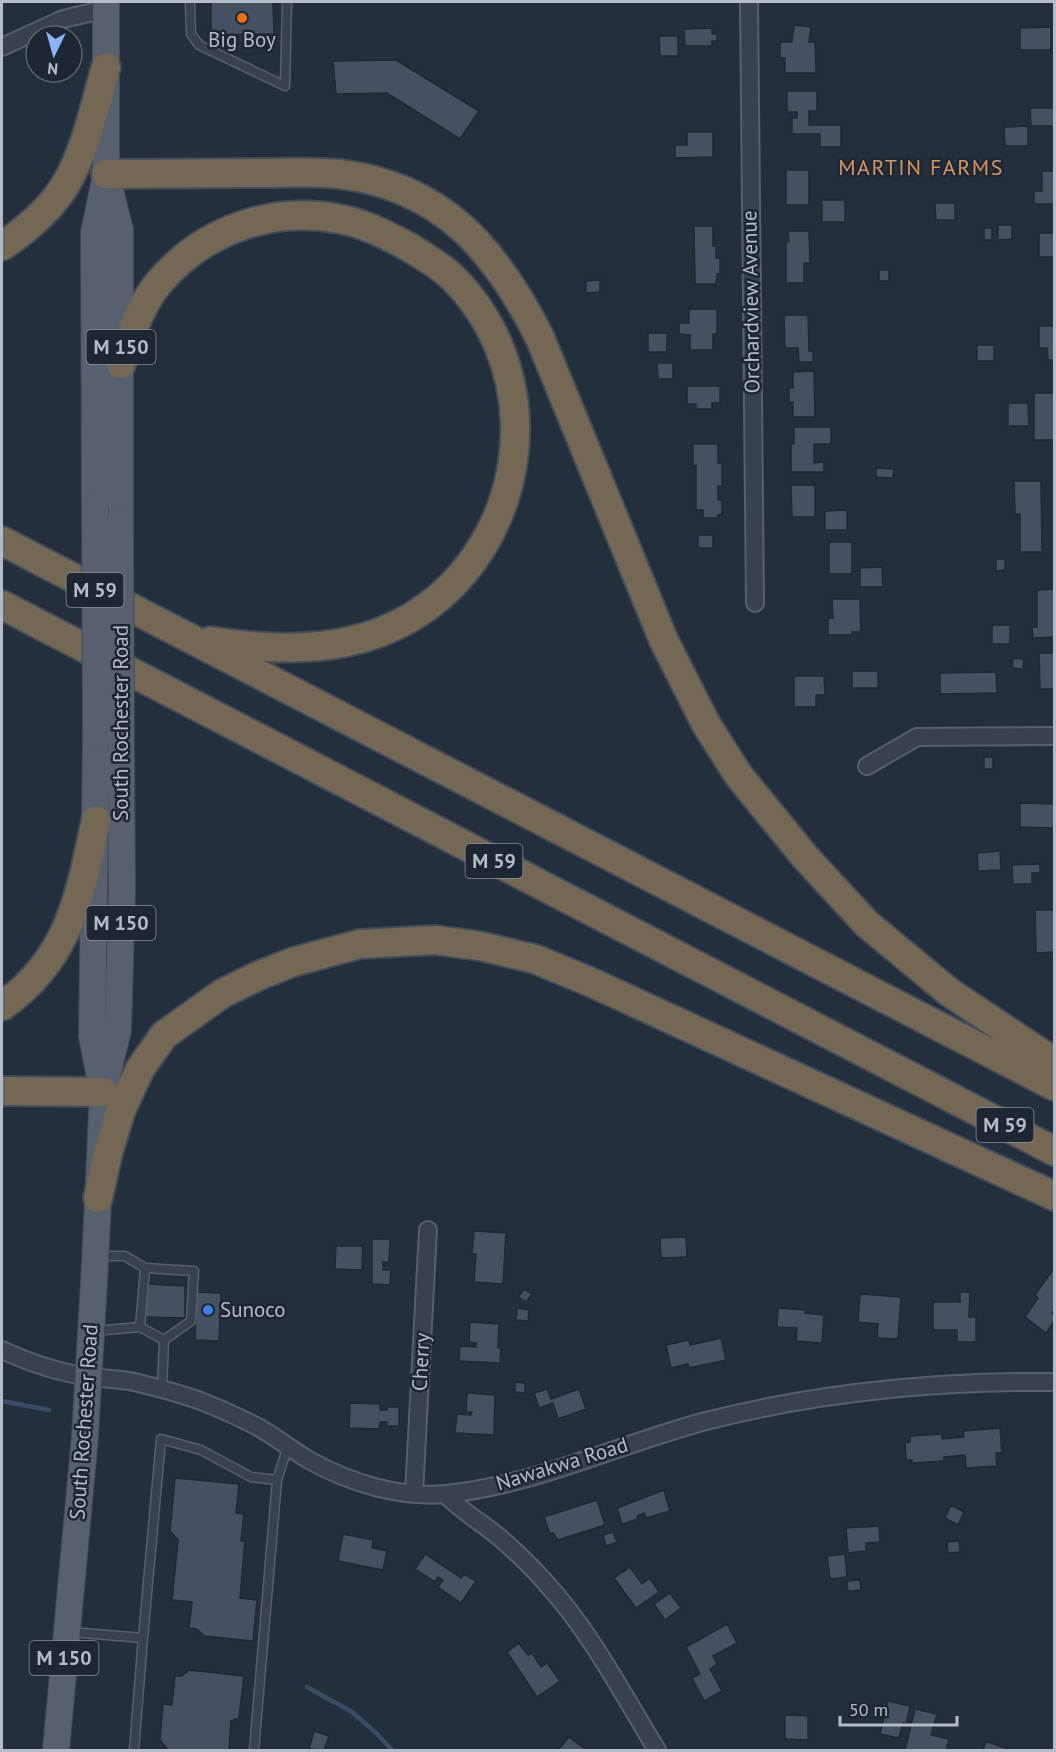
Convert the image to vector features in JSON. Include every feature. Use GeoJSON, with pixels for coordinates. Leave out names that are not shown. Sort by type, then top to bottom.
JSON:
{"type":"FeatureCollection","features":[{"type":"Feature","properties":{"kind":"highway"},"geometry":{"type":"LineString","coordinates":[[2,246],[45,211],[67,182],[82,147],[106,67]]}},
{"type":"Feature","properties":{"kind":"highway"},"geometry":{"type":"LineString","coordinates":[[106,174],[338,174],[378,181],[411,192],[445,213],[474,239],[497,265],[524,307],[540,338],[664,641],[706,724],[739,776],[806,858],[867,924],[949,992],[1054,1062]]}},
{"type":"Feature","properties":{"kind":"highway"},"geometry":{"type":"LineString","coordinates":[[121,364],[137,319],[157,286],[188,254],[220,233],[259,219],[297,215],[341,219],[388,236],[422,255],[452,277],[475,304],[493,334],[508,371],[515,405],[512,475],[498,520],[479,554],[452,586],[429,605],[400,623],[352,642],[320,647],[273,649],[188,638]]}},
{"type":"Feature","properties":{"kind":"highway","name":"M 59"},"geometry":{"type":"LineString","coordinates":[[2,541],[1054,1086]]}},
{"type":"Feature","properties":{"kind":"highway","name":"M 59"},"geometry":{"type":"LineString","coordinates":[[2,605],[1054,1151]]}},
{"type":"Feature","properties":{"kind":"highway"},"geometry":{"type":"LineString","coordinates":[[2,615],[33,622]]}},
{"type":"Feature","properties":{"kind":"highway"},"geometry":{"type":"LineString","coordinates":[[2,1006],[23,991],[48,962],[66,931],[81,891],[96,820]]}},
{"type":"Feature","properties":{"kind":"highway"},"geometry":{"type":"LineString","coordinates":[[98,1198],[121,1110],[140,1069],[164,1035],[223,993],[293,962],[360,944],[435,940],[480,946],[535,959],[595,984],[1054,1196]]}},
{"type":"Feature","properties":{"kind":"highway"},"geometry":{"type":"LineString","coordinates":[[2,1090],[103,1092]]}},
{"type":"Feature","properties":{"kind":"main road","name":"South Rochester Road"},"geometry":{"type":"LineString","coordinates":[[103,1092],[92,1036],[96,820],[94,233],[106,174],[106,5]]}},
{"type":"Feature","properties":{"kind":"main road","name":"South Rochester Road"},"geometry":{"type":"LineString","coordinates":[[56,1750],[89,1377],[103,1092],[118,1030],[122,891],[120,230],[106,174]]}},
{"type":"Feature","properties":{"kind":"street","name":"Orchardview Avenue"},"geometry":{"type":"LineString","coordinates":[[749,2],[755,603]]}},
{"type":"Feature","properties":{"kind":"street"},"geometry":{"type":"LineString","coordinates":[[2,47],[63,19],[106,5]]}},
{"type":"Feature","properties":{"kind":"street"},"geometry":{"type":"LineString","coordinates":[[867,766],[917,737],[1054,736]]}},
{"type":"Feature","properties":{"kind":"street","name":"Cherry"},"geometry":{"type":"LineString","coordinates":[[414,1493],[428,1230]]}},
{"type":"Feature","properties":{"kind":"street","name":"Nawakwa Road"},"geometry":{"type":"LineString","coordinates":[[2,1350],[50,1368],[162,1389],[228,1412],[259,1428],[307,1459],[343,1476],[374,1486],[414,1493],[445,1494],[536,1476],[665,1432],[780,1405],[902,1387],[1054,1382]]}},
{"type":"Feature","properties":{"kind":"street"},"geometry":{"type":"LineString","coordinates":[[445,1494],[522,1558],[572,1614],[591,1640],[657,1750]]}},
{"type":"Feature","properties":{"kind":"lane"},"geometry":{"type":"LineString","coordinates":[[190,2],[191,34],[199,45],[285,86],[287,2]]}},
{"type":"Feature","properties":{"kind":"lane"},"geometry":{"type":"LineString","coordinates":[[96,1256],[125,1256],[145,1268],[194,1271],[191,1321],[164,1340]]}},
{"type":"Feature","properties":{"kind":"lane"},"geometry":{"type":"LineString","coordinates":[[140,1327],[145,1268]]}},
{"type":"Feature","properties":{"kind":"lane"},"geometry":{"type":"LineString","coordinates":[[91,1331],[140,1327],[164,1340]]}},
{"type":"Feature","properties":{"kind":"lane"},"geometry":{"type":"LineString","coordinates":[[162,1389],[164,1340]]}},
{"type":"Feature","properties":{"kind":"lane"},"geometry":{"type":"LineString","coordinates":[[134,1750],[161,1439],[201,1450],[251,1477],[277,1480]]}},
{"type":"Feature","properties":{"kind":"lane"},"geometry":{"type":"LineString","coordinates":[[254,1750],[277,1480],[288,1446]]}},
{"type":"Feature","properties":{"kind":"lane"},"geometry":{"type":"LineString","coordinates":[[66,1632],[143,1638]]}},
{"type":"Feature","properties":{"kind":"building","name":"Big Boy"},"geometry":{"type":"Polygon","coordinates":[[[211,2],[273,2],[274,34],[211,35],[211,2]]]}},
{"type":"Feature","properties":{"kind":"building"},"geometry":{"type":"Polygon","coordinates":[[[794,25],[811,27],[809,42],[815,42],[816,73],[785,73],[785,58],[780,58],[780,42],[792,42],[794,25]]]}},
{"type":"Feature","properties":{"kind":"building"},"geometry":{"type":"Polygon","coordinates":[[[1051,27],[1051,50],[1020,50],[1020,28],[1051,27]]]}},
{"type":"Feature","properties":{"kind":"building"},"geometry":{"type":"Polygon","coordinates":[[[712,28],[712,34],[717,34],[717,41],[712,41],[712,46],[685,46],[684,29],[712,28]]]}},
{"type":"Feature","properties":{"kind":"building"},"geometry":{"type":"Polygon","coordinates":[[[659,36],[678,36],[678,56],[660,56],[659,36]]]}},
{"type":"Feature","properties":{"kind":"building"},"geometry":{"type":"Polygon","coordinates":[[[396,60],[479,111],[460,139],[387,93],[336,94],[333,61],[396,60]]]}},
{"type":"Feature","properties":{"kind":"building"},"geometry":{"type":"Polygon","coordinates":[[[787,91],[817,91],[817,111],[809,111],[809,125],[841,125],[841,147],[820,147],[820,134],[792,134],[792,118],[797,118],[797,112],[787,112],[787,91]]]}},
{"type":"Feature","properties":{"kind":"building"},"geometry":{"type":"Polygon","coordinates":[[[1030,108],[1054,108],[1054,126],[1031,126],[1030,108]]]}},
{"type":"Feature","properties":{"kind":"building"},"geometry":{"type":"Polygon","coordinates":[[[1028,126],[1028,146],[1005,146],[1004,127],[1028,126]]]}},
{"type":"Feature","properties":{"kind":"building"},"geometry":{"type":"Polygon","coordinates":[[[687,132],[713,132],[713,157],[675,158],[675,145],[687,145],[687,132]]]}},
{"type":"Feature","properties":{"kind":"building"},"geometry":{"type":"Polygon","coordinates":[[[786,170],[809,170],[809,205],[786,205],[786,170]]]}},
{"type":"Feature","properties":{"kind":"building"},"geometry":{"type":"Polygon","coordinates":[[[1042,171],[1054,171],[1054,204],[1034,204],[1034,191],[1042,191],[1042,171]]]}},
{"type":"Feature","properties":{"kind":"building"},"geometry":{"type":"Polygon","coordinates":[[[822,200],[845,200],[845,222],[822,222],[822,200]]]}},
{"type":"Feature","properties":{"kind":"building"},"geometry":{"type":"Polygon","coordinates":[[[935,203],[955,203],[955,220],[936,220],[935,203]]]}},
{"type":"Feature","properties":{"kind":"building"},"geometry":{"type":"Polygon","coordinates":[[[998,225],[1012,225],[1012,239],[998,240],[998,225]]]}},
{"type":"Feature","properties":{"kind":"building"},"geometry":{"type":"Polygon","coordinates":[[[694,226],[713,226],[713,246],[716,246],[716,258],[720,258],[720,274],[717,274],[716,284],[695,284],[694,226]]]}},
{"type":"Feature","properties":{"kind":"building"},"geometry":{"type":"Polygon","coordinates":[[[984,228],[992,228],[992,240],[984,240],[984,228]]]}},
{"type":"Feature","properties":{"kind":"building"},"geometry":{"type":"Polygon","coordinates":[[[788,231],[809,231],[810,263],[804,263],[804,283],[786,283],[788,231]]]}},
{"type":"Feature","properties":{"kind":"building"},"geometry":{"type":"Polygon","coordinates":[[[1039,233],[1054,233],[1054,257],[1039,257],[1039,233]]]}},
{"type":"Feature","properties":{"kind":"building"},"geometry":{"type":"Polygon","coordinates":[[[879,270],[889,270],[889,281],[879,281],[879,270]]]}},
{"type":"Feature","properties":{"kind":"building"},"geometry":{"type":"Polygon","coordinates":[[[600,280],[600,292],[586,293],[586,281],[600,280]]]}},
{"type":"Feature","properties":{"kind":"building"},"geometry":{"type":"Polygon","coordinates":[[[689,309],[717,309],[717,334],[713,334],[713,350],[690,350],[690,335],[679,334],[679,323],[689,323],[689,309]]]}},
{"type":"Feature","properties":{"kind":"building"},"geometry":{"type":"Polygon","coordinates":[[[784,315],[808,315],[809,351],[813,351],[813,362],[799,362],[798,348],[785,348],[784,315]]]}},
{"type":"Feature","properties":{"kind":"building"},"geometry":{"type":"Polygon","coordinates":[[[1039,326],[1054,326],[1054,360],[1048,360],[1047,348],[1039,348],[1039,326]]]}},
{"type":"Feature","properties":{"kind":"building"},"geometry":{"type":"Polygon","coordinates":[[[648,333],[667,333],[667,352],[648,352],[648,333]]]}},
{"type":"Feature","properties":{"kind":"building"},"geometry":{"type":"Polygon","coordinates":[[[977,345],[994,345],[994,361],[977,361],[977,345]]]}},
{"type":"Feature","properties":{"kind":"building"},"geometry":{"type":"Polygon","coordinates":[[[657,363],[673,363],[673,379],[658,379],[657,363]]]}},
{"type":"Feature","properties":{"kind":"building"},"geometry":{"type":"Polygon","coordinates":[[[814,371],[815,417],[793,417],[793,402],[789,403],[789,388],[793,388],[793,372],[814,371]]]}},
{"type":"Feature","properties":{"kind":"building"},"geometry":{"type":"Polygon","coordinates":[[[687,386],[720,386],[720,403],[712,403],[712,409],[696,409],[696,404],[687,404],[687,386]]]}},
{"type":"Feature","properties":{"kind":"building"},"geometry":{"type":"Polygon","coordinates":[[[1034,393],[1054,393],[1054,440],[1034,440],[1034,393]]]}},
{"type":"Feature","properties":{"kind":"building"},"geometry":{"type":"Polygon","coordinates":[[[1008,403],[1028,403],[1029,426],[1008,426],[1008,403]]]}},
{"type":"Feature","properties":{"kind":"building"},"geometry":{"type":"Polygon","coordinates":[[[794,427],[831,427],[831,444],[814,444],[814,463],[824,462],[824,472],[791,472],[791,444],[794,444],[794,427]]]}},
{"type":"Feature","properties":{"kind":"building"},"geometry":{"type":"Polygon","coordinates":[[[693,444],[718,444],[718,463],[722,463],[722,486],[718,486],[718,500],[722,500],[722,514],[718,515],[718,518],[703,518],[703,510],[696,510],[696,465],[693,466],[693,444]]]}},
{"type":"Feature","properties":{"kind":"building"},"geometry":{"type":"Polygon","coordinates":[[[876,468],[894,469],[893,478],[876,477],[876,468]]]}},
{"type":"Feature","properties":{"kind":"building"},"geometry":{"type":"Polygon","coordinates":[[[1014,481],[1041,481],[1042,552],[1020,552],[1020,514],[1015,514],[1014,481]]]}},
{"type":"Feature","properties":{"kind":"building"},"geometry":{"type":"Polygon","coordinates":[[[791,485],[815,485],[815,517],[792,517],[791,485]]]}},
{"type":"Feature","properties":{"kind":"building"},"geometry":{"type":"Polygon","coordinates":[[[847,510],[847,530],[825,530],[825,511],[847,510]]]}},
{"type":"Feature","properties":{"kind":"building"},"geometry":{"type":"Polygon","coordinates":[[[698,535],[713,535],[713,548],[698,548],[698,535]]]}},
{"type":"Feature","properties":{"kind":"building"},"geometry":{"type":"Polygon","coordinates":[[[829,542],[852,542],[852,574],[829,574],[829,542]]]}},
{"type":"Feature","properties":{"kind":"building"},"geometry":{"type":"Polygon","coordinates":[[[996,559],[1005,559],[1005,570],[996,571],[996,559]]]}},
{"type":"Feature","properties":{"kind":"building"},"geometry":{"type":"Polygon","coordinates":[[[882,567],[883,587],[860,587],[860,568],[882,567]]]}},
{"type":"Feature","properties":{"kind":"building"},"geometry":{"type":"Polygon","coordinates":[[[1054,589],[1054,637],[1033,638],[1032,627],[1037,627],[1037,590],[1054,589]]]}},
{"type":"Feature","properties":{"kind":"building"},"geometry":{"type":"Polygon","coordinates":[[[832,599],[860,599],[861,632],[852,632],[852,635],[828,635],[828,618],[833,618],[832,599]]]}},
{"type":"Feature","properties":{"kind":"building"},"geometry":{"type":"Polygon","coordinates":[[[992,625],[1010,625],[1010,644],[992,644],[992,625]]]}},
{"type":"Feature","properties":{"kind":"building"},"geometry":{"type":"Polygon","coordinates":[[[1039,653],[1054,653],[1054,689],[1040,689],[1039,653]]]}},
{"type":"Feature","properties":{"kind":"building"},"geometry":{"type":"Polygon","coordinates":[[[1013,658],[1024,659],[1023,669],[1012,668],[1013,658]]]}},
{"type":"Feature","properties":{"kind":"building"},"geometry":{"type":"Polygon","coordinates":[[[852,671],[878,671],[878,688],[852,688],[852,671]]]}},
{"type":"Feature","properties":{"kind":"building"},"geometry":{"type":"Polygon","coordinates":[[[996,672],[997,693],[940,694],[940,673],[996,672]]]}},
{"type":"Feature","properties":{"kind":"building"},"geometry":{"type":"Polygon","coordinates":[[[794,676],[824,676],[825,695],[816,695],[816,707],[794,707],[794,676]]]}},
{"type":"Feature","properties":{"kind":"building"},"geometry":{"type":"Polygon","coordinates":[[[984,757],[993,757],[993,769],[984,769],[984,757]]]}},
{"type":"Feature","properties":{"kind":"building"},"geometry":{"type":"Polygon","coordinates":[[[1020,803],[1054,804],[1054,828],[1020,827],[1020,803]]]}},
{"type":"Feature","properties":{"kind":"building"},"geometry":{"type":"Polygon","coordinates":[[[1000,851],[1001,870],[978,871],[977,853],[1000,851]]]}},
{"type":"Feature","properties":{"kind":"building"},"geometry":{"type":"Polygon","coordinates":[[[1040,864],[1040,873],[1032,873],[1032,884],[1013,884],[1012,865],[1040,864]]]}},
{"type":"Feature","properties":{"kind":"building"},"geometry":{"type":"Polygon","coordinates":[[[1035,910],[1054,910],[1054,952],[1036,953],[1035,910]]]}},
{"type":"Feature","properties":{"kind":"building"},"geometry":{"type":"Polygon","coordinates":[[[474,1231],[506,1233],[503,1284],[474,1282],[476,1254],[472,1254],[474,1231]]]}},
{"type":"Feature","properties":{"kind":"building"},"geometry":{"type":"Polygon","coordinates":[[[686,1237],[687,1257],[661,1258],[660,1238],[686,1237]]]}},
{"type":"Feature","properties":{"kind":"building"},"geometry":{"type":"Polygon","coordinates":[[[372,1239],[390,1239],[389,1262],[383,1262],[383,1270],[391,1270],[390,1285],[372,1284],[372,1239]]]}},
{"type":"Feature","properties":{"kind":"building"},"geometry":{"type":"Polygon","coordinates":[[[336,1246],[363,1246],[362,1270],[335,1269],[336,1246]]]}},
{"type":"Feature","properties":{"kind":"building"},"geometry":{"type":"Polygon","coordinates":[[[1054,1268],[1054,1310],[1052,1313],[1054,1321],[1046,1333],[1025,1317],[1038,1298],[1035,1295],[1054,1268]]]}},
{"type":"Feature","properties":{"kind":"building"},"geometry":{"type":"Polygon","coordinates":[[[147,1284],[185,1286],[185,1318],[145,1317],[147,1284]]]}},
{"type":"Feature","properties":{"kind":"building"},"geometry":{"type":"Polygon","coordinates":[[[524,1289],[532,1294],[526,1302],[518,1297],[524,1289]]]}},
{"type":"Feature","properties":{"kind":"building"},"geometry":{"type":"Polygon","coordinates":[[[197,1292],[221,1293],[219,1341],[195,1340],[197,1292]]]}},
{"type":"Feature","properties":{"kind":"building"},"geometry":{"type":"Polygon","coordinates":[[[960,1292],[970,1292],[969,1317],[976,1317],[976,1342],[957,1342],[957,1330],[933,1330],[933,1302],[960,1302],[960,1292]]]}},
{"type":"Feature","properties":{"kind":"building"},"geometry":{"type":"Polygon","coordinates":[[[860,1294],[901,1297],[898,1339],[877,1338],[878,1324],[858,1322],[860,1294]]]}},
{"type":"Feature","properties":{"kind":"building"},"geometry":{"type":"Polygon","coordinates":[[[517,1308],[529,1310],[528,1321],[516,1320],[517,1308]]]}},
{"type":"Feature","properties":{"kind":"building"},"geometry":{"type":"Polygon","coordinates":[[[778,1308],[806,1310],[805,1313],[824,1315],[822,1343],[796,1341],[797,1328],[777,1327],[778,1308]]]}},
{"type":"Feature","properties":{"kind":"building"},"geometry":{"type":"Polygon","coordinates":[[[470,1322],[499,1324],[500,1363],[459,1361],[460,1346],[476,1347],[476,1343],[469,1342],[470,1322]]]}},
{"type":"Feature","properties":{"kind":"building"},"geometry":{"type":"Polygon","coordinates":[[[721,1338],[726,1360],[689,1368],[688,1364],[671,1368],[666,1345],[689,1340],[690,1345],[721,1338]]]}},
{"type":"Feature","properties":{"kind":"building"},"geometry":{"type":"Polygon","coordinates":[[[515,1382],[525,1383],[525,1393],[515,1392],[515,1382]]]}},
{"type":"Feature","properties":{"kind":"building"},"geometry":{"type":"Polygon","coordinates":[[[547,1389],[551,1399],[579,1389],[586,1409],[558,1419],[553,1403],[539,1408],[534,1393],[547,1389]]]}},
{"type":"Feature","properties":{"kind":"building"},"geometry":{"type":"Polygon","coordinates":[[[467,1393],[495,1395],[494,1435],[455,1433],[457,1414],[471,1415],[472,1412],[466,1412],[467,1393]]]}},
{"type":"Feature","properties":{"kind":"building"},"geometry":{"type":"Polygon","coordinates":[[[350,1403],[380,1404],[380,1410],[387,1410],[387,1407],[399,1407],[399,1426],[386,1426],[387,1422],[380,1422],[379,1429],[349,1428],[350,1403]]]}},
{"type":"Feature","properties":{"kind":"building"},"geometry":{"type":"Polygon","coordinates":[[[1000,1428],[1002,1453],[996,1453],[997,1466],[966,1468],[965,1455],[944,1457],[944,1461],[912,1463],[912,1460],[906,1460],[905,1443],[910,1442],[910,1436],[942,1434],[942,1439],[964,1437],[963,1431],[1000,1428]]]}},
{"type":"Feature","properties":{"kind":"building"},"geometry":{"type":"Polygon","coordinates":[[[175,1478],[239,1484],[236,1513],[244,1514],[241,1541],[245,1541],[240,1598],[257,1600],[253,1641],[204,1636],[197,1629],[189,1628],[192,1602],[172,1600],[178,1540],[170,1531],[175,1478]]]}},
{"type":"Feature","properties":{"kind":"building"},"geometry":{"type":"Polygon","coordinates":[[[664,1490],[670,1511],[646,1518],[644,1513],[637,1516],[638,1519],[622,1524],[617,1508],[664,1490]]]}},
{"type":"Feature","properties":{"kind":"building"},"geometry":{"type":"Polygon","coordinates":[[[597,1500],[605,1525],[558,1540],[553,1533],[550,1534],[544,1517],[597,1500]]]}},
{"type":"Feature","properties":{"kind":"building"},"geometry":{"type":"Polygon","coordinates":[[[951,1505],[964,1512],[958,1525],[945,1518],[951,1505]]]}},
{"type":"Feature","properties":{"kind":"building"},"geometry":{"type":"Polygon","coordinates":[[[879,1526],[880,1542],[866,1543],[866,1551],[848,1553],[846,1528],[879,1526]]]}},
{"type":"Feature","properties":{"kind":"building"},"geometry":{"type":"Polygon","coordinates":[[[613,1532],[617,1542],[606,1546],[603,1535],[613,1532]]]}},
{"type":"Feature","properties":{"kind":"building"},"geometry":{"type":"Polygon","coordinates":[[[343,1534],[373,1540],[372,1548],[387,1551],[383,1570],[338,1561],[343,1534]]]}},
{"type":"Feature","properties":{"kind":"building"},"geometry":{"type":"Polygon","coordinates":[[[959,1541],[960,1552],[948,1553],[947,1542],[959,1541]]]}},
{"type":"Feature","properties":{"kind":"building"},"geometry":{"type":"Polygon","coordinates":[[[425,1554],[461,1578],[464,1574],[476,1581],[461,1603],[438,1587],[443,1580],[438,1577],[435,1582],[415,1569],[425,1554]]]}},
{"type":"Feature","properties":{"kind":"building"},"geometry":{"type":"Polygon","coordinates":[[[845,1554],[847,1577],[830,1579],[827,1556],[845,1554]]]}},
{"type":"Feature","properties":{"kind":"building"},"geometry":{"type":"Polygon","coordinates":[[[630,1567],[642,1584],[650,1578],[659,1592],[636,1608],[614,1578],[630,1567]]]}},
{"type":"Feature","properties":{"kind":"building"},"geometry":{"type":"Polygon","coordinates":[[[860,1580],[861,1590],[848,1591],[847,1581],[860,1580]]]}},
{"type":"Feature","properties":{"kind":"building"},"geometry":{"type":"Polygon","coordinates":[[[670,1593],[681,1608],[665,1620],[654,1604],[670,1593]]]}},
{"type":"Feature","properties":{"kind":"building"},"geometry":{"type":"Polygon","coordinates":[[[727,1624],[737,1643],[713,1656],[717,1664],[710,1669],[722,1691],[704,1701],[692,1678],[700,1674],[686,1647],[727,1624]]]}},
{"type":"Feature","properties":{"kind":"building"},"geometry":{"type":"Polygon","coordinates":[[[519,1643],[528,1655],[532,1653],[541,1667],[547,1663],[560,1681],[537,1697],[507,1652],[519,1643]]]}},
{"type":"Feature","properties":{"kind":"building"},"geometry":{"type":"Polygon","coordinates":[[[189,1670],[244,1676],[239,1718],[231,1721],[229,1750],[168,1750],[160,1740],[163,1704],[172,1705],[175,1676],[182,1676],[189,1670]]]}},
{"type":"Feature","properties":{"kind":"building"},"geometry":{"type":"Polygon","coordinates":[[[888,1701],[910,1706],[906,1724],[903,1723],[899,1738],[880,1734],[888,1701]]]}},
{"type":"Feature","properties":{"kind":"building"},"geometry":{"type":"Polygon","coordinates":[[[915,1709],[937,1714],[931,1735],[949,1739],[946,1750],[905,1750],[915,1709]]]}},
{"type":"Feature","properties":{"kind":"building"},"geometry":{"type":"Polygon","coordinates":[[[785,1715],[808,1716],[808,1740],[785,1739],[785,1715]]]}},
{"type":"Feature","properties":{"kind":"building"},"geometry":{"type":"Polygon","coordinates":[[[314,1731],[329,1736],[324,1750],[309,1749],[314,1731]]]}},
{"type":"Feature","properties":{"kind":"building"},"geometry":{"type":"Polygon","coordinates":[[[569,1737],[578,1744],[587,1750],[558,1750],[569,1737]]]}},
{"type":"Feature","properties":{"kind":"building"},"geometry":{"type":"Polygon","coordinates":[[[986,1741],[1010,1750],[983,1750],[986,1741]]]}},
{"type":"Feature","properties":{"kind":"waterway"},"geometry":{"type":"LineString","coordinates":[[2,1401],[49,1410]]}},
{"type":"Feature","properties":{"kind":"waterway"},"geometry":{"type":"LineString","coordinates":[[307,1687],[352,1712],[392,1750]]}},
{"type":"Feature","properties":{"kind":"place","name":"Big Boy"},"geometry":{"type":"Point","coordinates":[242,18]}},
{"type":"Feature","properties":{"kind":"place","name":"Sunoco"},"geometry":{"type":"Point","coordinates":[208,1310]}},
{"type":"Feature","properties":{"kind":"district","name":"MARTIN FARMS"},"geometry":{"type":"Point","coordinates":[921,167]}}]}
